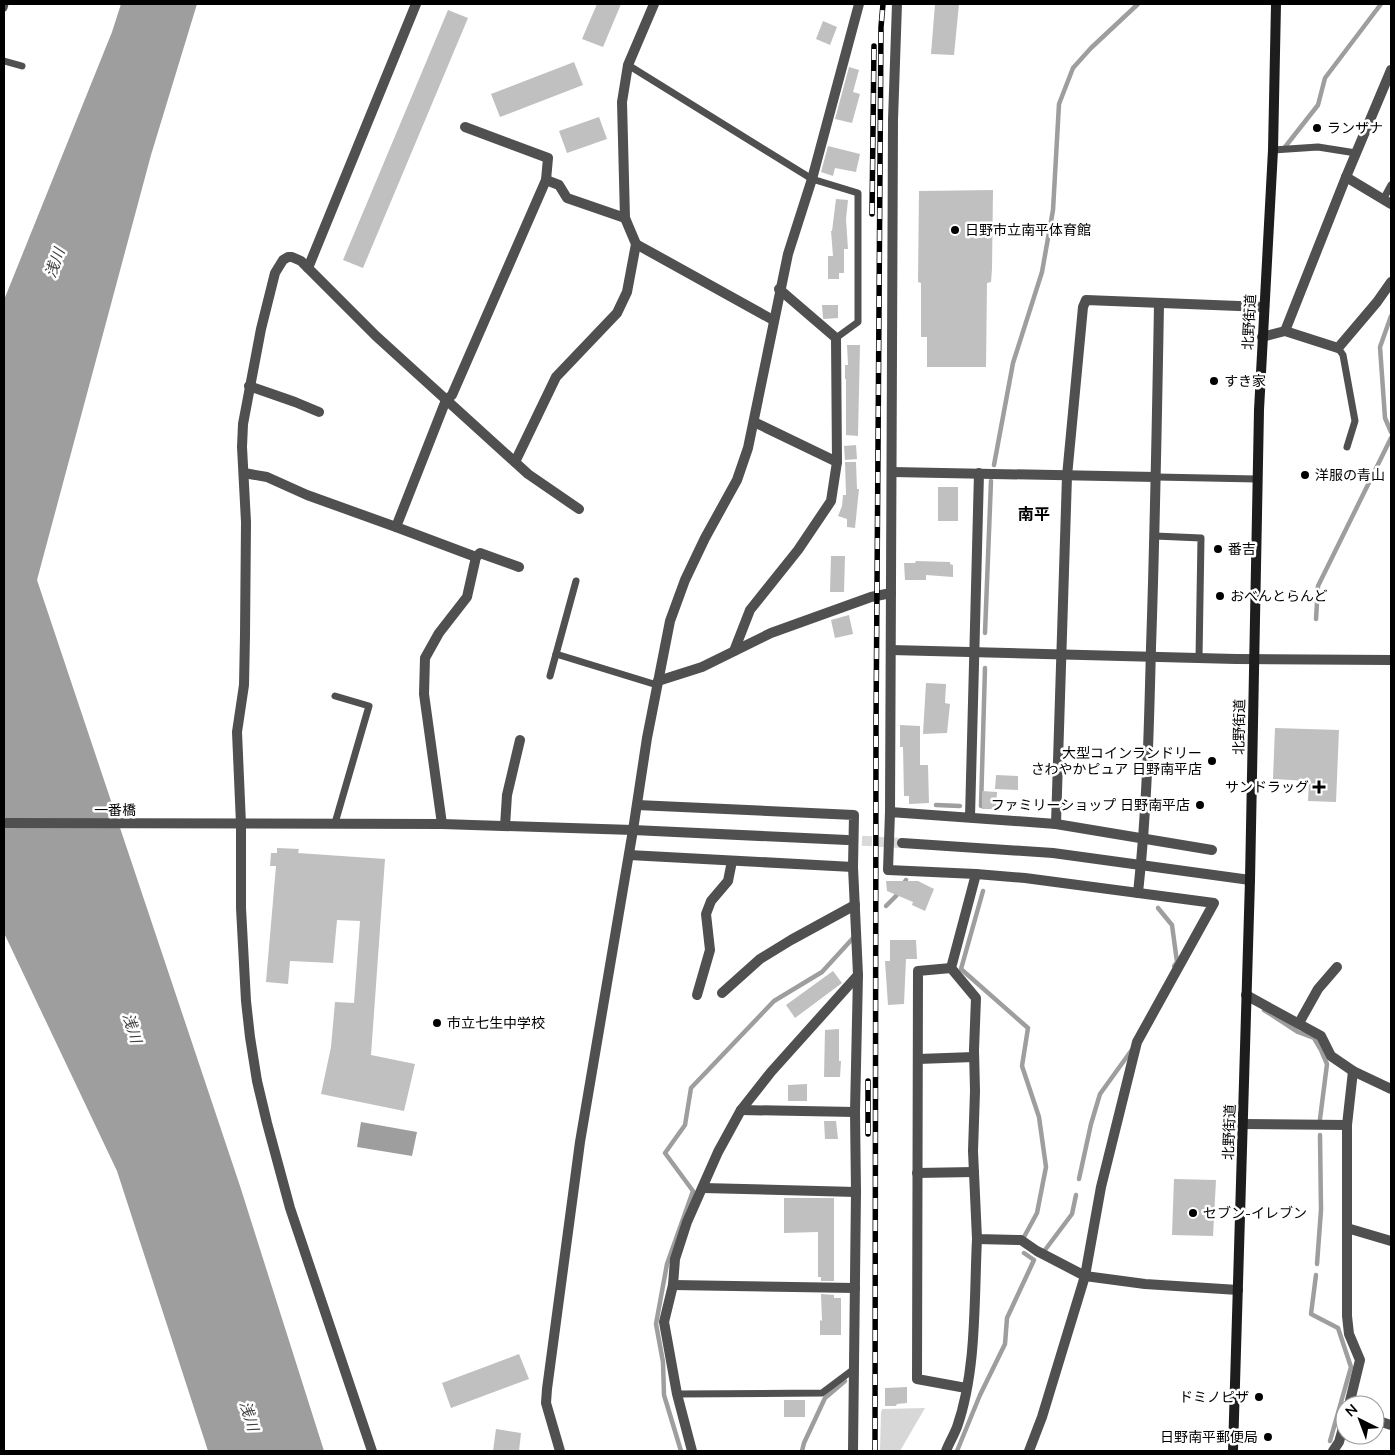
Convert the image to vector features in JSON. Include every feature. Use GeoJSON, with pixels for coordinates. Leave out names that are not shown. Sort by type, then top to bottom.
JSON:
{"type":"FeatureCollection","features":[{"type":"Feature","properties":{"kind":"main road","name":"北野街道"},"geometry":{"type":"LineString","coordinates":[[1233,1451],[1250,880],[1257,478],[1262,337],[1273,150],[1276,4]]}},
{"type":"Feature","properties":{"kind":"street"},"geometry":{"type":"LineString","coordinates":[[308,268],[416,4]]}},
{"type":"Feature","properties":{"kind":"street"},"geometry":{"type":"LineString","coordinates":[[515,462],[556,377],[617,313],[627,292],[636,244],[625,218],[622,102],[628,65],[654,4]]}},
{"type":"Feature","properties":{"kind":"street"},"geometry":{"type":"LineString","coordinates":[[560,1451],[546,1403],[547,1388],[580,1142],[670,621],[684,580],[737,480],[748,448],[788,254],[812,179],[859,4]]}},
{"type":"Feature","properties":{"kind":"street"},"geometry":{"type":"LineString","coordinates":[[898,4],[893,120],[890,812],[888,870],[1025,878],[1214,903],[1137,1042],[1101,1187],[1086,1276],[1042,1417],[1029,1451]]}},
{"type":"Feature","properties":{"kind":"street"},"geometry":{"type":"LineString","coordinates":[[1285,331],[1391,70]]}},
{"type":"Feature","properties":{"kind":"street"},"geometry":{"type":"LineString","coordinates":[[396,527],[446,400],[452,395],[546,180],[548,158],[465,127]]}},
{"type":"Feature","properties":{"kind":"street"},"geometry":{"type":"LineString","coordinates":[[1346,177],[1388,201]]}},
{"type":"Feature","properties":{"kind":"street"},"geometry":{"type":"LineString","coordinates":[[546,180],[559,185],[567,198],[625,218]]}},
{"type":"Feature","properties":{"kind":"street"},"geometry":{"type":"LineString","coordinates":[[636,244],[773,320]]}},
{"type":"Feature","properties":{"kind":"street"},"geometry":{"type":"LineString","coordinates":[[372,1451],[290,1208],[257,1081],[246,1000],[241,908],[241,824],[237,732],[243,699],[245,660],[246,522],[242,435],[249,386],[275,273],[283,260],[292,257],[301,261],[376,336],[528,474],[579,509]]}},
{"type":"Feature","properties":{"kind":"street"},"geometry":{"type":"LineString","coordinates":[[1262,337],[1285,331],[1338,348],[1377,302],[1391,282]]}},
{"type":"Feature","properties":{"kind":"street"},"geometry":{"type":"LineString","coordinates":[[734,651],[750,610],[798,550],[830,502],[837,462],[836,338],[780,289]]}},
{"type":"Feature","properties":{"kind":"street"},"geometry":{"type":"LineString","coordinates":[[1056,824],[1068,476],[1083,307],[1086,300],[1264,307]]}},
{"type":"Feature","properties":{"kind":"street"},"geometry":{"type":"LineString","coordinates":[[1138,893],[1144,839],[1151,657],[1159,304]]}},
{"type":"Feature","properties":{"kind":"street"},"geometry":{"type":"LineString","coordinates":[[249,386],[319,412]]}},
{"type":"Feature","properties":{"kind":"street"},"geometry":{"type":"LineString","coordinates":[[754,422],[837,462]]}},
{"type":"Feature","properties":{"kind":"street"},"geometry":{"type":"LineString","coordinates":[[892,472],[1156,477]]}},
{"type":"Feature","properties":{"kind":"street"},"geometry":{"type":"LineString","coordinates":[[244,473],[267,477],[307,495],[476,557]]}},
{"type":"Feature","properties":{"kind":"street"},"geometry":{"type":"LineString","coordinates":[[970,817],[979,474]]}},
{"type":"Feature","properties":{"kind":"street"},"geometry":{"type":"LineString","coordinates":[[442,824],[424,694],[425,658],[439,633],[467,597],[476,557],[480,553],[519,567]]}},
{"type":"Feature","properties":{"kind":"street"},"geometry":{"type":"LineString","coordinates":[[658,683],[702,667],[771,633],[870,597],[891,593]]}},
{"type":"Feature","properties":{"kind":"street"},"geometry":{"type":"LineString","coordinates":[[891,650],[1254,660],[1391,660]]}},
{"type":"Feature","properties":{"kind":"street"},"geometry":{"type":"LineString","coordinates":[[505,826],[507,795],[520,740]]}},
{"type":"Feature","properties":{"kind":"street"},"geometry":{"type":"LineString","coordinates":[[637,804],[854,815],[853,867],[858,975],[855,1112],[853,1451]]}},
{"type":"Feature","properties":{"kind":"street"},"geometry":{"type":"LineString","coordinates":[[890,812],[1056,824],[1212,850]]}},
{"type":"Feature","properties":{"kind":"street","name":"一番橋"},"geometry":{"type":"LineString","coordinates":[[4,823],[442,824],[633,830],[847,840]]}},
{"type":"Feature","properties":{"kind":"street"},"geometry":{"type":"LineString","coordinates":[[902,843],[1053,853],[1250,880]]}},
{"type":"Feature","properties":{"kind":"street"},"geometry":{"type":"LineString","coordinates":[[629,855],[853,867]]}},
{"type":"Feature","properties":{"kind":"street"},"geometry":{"type":"LineString","coordinates":[[697,995],[710,950],[706,914],[712,901],[728,881],[732,860]]}},
{"type":"Feature","properties":{"kind":"street"},"geometry":{"type":"LineString","coordinates":[[951,968],[976,874]]}},
{"type":"Feature","properties":{"kind":"street"},"geometry":{"type":"LineString","coordinates":[[722,993],[760,959],[855,905]]}},
{"type":"Feature","properties":{"kind":"street"},"geometry":{"type":"LineString","coordinates":[[1299,1023],[1318,990],[1337,967]]}},
{"type":"Feature","properties":{"kind":"street"},"geometry":{"type":"LineString","coordinates":[[946,1451],[957,1426],[966,1388],[972,1348],[976,1239],[974,1057],[976,998],[951,968]]}},
{"type":"Feature","properties":{"kind":"street"},"geometry":{"type":"LineString","coordinates":[[951,968],[918,971],[917,1379],[966,1388]]}},
{"type":"Feature","properties":{"kind":"street"},"geometry":{"type":"LineString","coordinates":[[692,1451],[677,1394],[664,1322],[673,1285],[675,1259],[687,1222],[704,1188],[718,1152],[741,1110],[771,1072],[858,975]]}},
{"type":"Feature","properties":{"kind":"street"},"geometry":{"type":"LineString","coordinates":[[1246,995],[1322,1036],[1331,1056],[1353,1071],[1391,1089]]}},
{"type":"Feature","properties":{"kind":"street"},"geometry":{"type":"LineString","coordinates":[[918,1059],[974,1057]]}},
{"type":"Feature","properties":{"kind":"street"},"geometry":{"type":"LineString","coordinates":[[1351,1395],[1360,1360],[1349,1334],[1347,1316],[1347,1126],[1353,1071]]}},
{"type":"Feature","properties":{"kind":"street"},"geometry":{"type":"LineString","coordinates":[[741,1110],[855,1112]]}},
{"type":"Feature","properties":{"kind":"street"},"geometry":{"type":"LineString","coordinates":[[1243,1124],[1347,1126]]}},
{"type":"Feature","properties":{"kind":"street"},"geometry":{"type":"LineString","coordinates":[[917,1172],[974,1172]]}},
{"type":"Feature","properties":{"kind":"street"},"geometry":{"type":"LineString","coordinates":[[704,1188],[856,1192]]}},
{"type":"Feature","properties":{"kind":"street"},"geometry":{"type":"LineString","coordinates":[[1347,1228],[1391,1241]]}},
{"type":"Feature","properties":{"kind":"street"},"geometry":{"type":"LineString","coordinates":[[976,1239],[1021,1240],[1037,1251],[1086,1276],[1145,1284],[1238,1290]]}},
{"type":"Feature","properties":{"kind":"street"},"geometry":{"type":"LineString","coordinates":[[673,1285],[855,1288]]}},
{"type":"Feature","properties":{"kind":"lane"},"geometry":{"type":"LineString","coordinates":[[4,8],[5,4]]}},
{"type":"Feature","properties":{"kind":"lane"},"geometry":{"type":"LineString","coordinates":[[4,61],[22,66]]}},
{"type":"Feature","properties":{"kind":"lane"},"geometry":{"type":"LineString","coordinates":[[628,65],[812,179],[858,193],[858,322],[836,338]]}},
{"type":"Feature","properties":{"kind":"lane"},"geometry":{"type":"LineString","coordinates":[[1273,150],[1318,147],[1356,153]]}},
{"type":"Feature","properties":{"kind":"lane"},"geometry":{"type":"LineString","coordinates":[[1388,201],[1391,186]]}},
{"type":"Feature","properties":{"kind":"lane"},"geometry":{"type":"LineString","coordinates":[[1338,348],[1343,355],[1355,421],[1347,447]]}},
{"type":"Feature","properties":{"kind":"lane"},"geometry":{"type":"LineString","coordinates":[[1156,477],[1257,478]]}},
{"type":"Feature","properties":{"kind":"lane"},"geometry":{"type":"LineString","coordinates":[[1155,536],[1200,538],[1199,658]]}},
{"type":"Feature","properties":{"kind":"lane"},"geometry":{"type":"LineString","coordinates":[[550,676],[576,581]]}},
{"type":"Feature","properties":{"kind":"lane"},"geometry":{"type":"LineString","coordinates":[[556,654],[658,683]]}},
{"type":"Feature","properties":{"kind":"lane"},"geometry":{"type":"LineString","coordinates":[[335,696],[369,706],[335,823]]}},
{"type":"Feature","properties":{"kind":"lane"},"geometry":{"type":"LineString","coordinates":[[677,1394],[822,1393],[854,1369]]}},
{"type":"Feature","properties":{"kind":"shaded area"},"geometry":{"type":"Polygon","coordinates":[[[925,1408],[900,1451],[880,1451],[882,1409],[925,1408]]]}},
{"type":"Feature","properties":{"kind":"water","name":"浅川"},"geometry":{"type":"Polygon","coordinates":[[[121,4],[197,4],[151,155],[37,580],[240,1186],[324,1451],[208,1451],[117,1171],[4,933],[4,300],[112,32],[121,4]]]}},
{"type":"Feature","properties":{"kind":"water"},"geometry":{"type":"Polygon","coordinates":[[[361,1122],[417,1132],[412,1156],[357,1147],[361,1122]]]}},
{"type":"Feature","properties":{"kind":"building"},"geometry":{"type":"Polygon","coordinates":[[[597,4],[621,4],[603,47],[582,39],[597,4]]]}},
{"type":"Feature","properties":{"kind":"building"},"geometry":{"type":"Polygon","coordinates":[[[935,4],[959,4],[954,55],[931,54],[935,4]]]}},
{"type":"Feature","properties":{"kind":"building"},"geometry":{"type":"Polygon","coordinates":[[[448,10],[468,18],[363,268],[343,260],[448,10]]]}},
{"type":"Feature","properties":{"kind":"building"},"geometry":{"type":"Polygon","coordinates":[[[823,21],[837,27],[830,45],[816,39],[823,21]]]}},
{"type":"Feature","properties":{"kind":"building"},"geometry":{"type":"Polygon","coordinates":[[[574,62],[583,85],[500,117],[491,94],[574,62]]]}},
{"type":"Feature","properties":{"kind":"building"},"geometry":{"type":"Polygon","coordinates":[[[849,67],[859,70],[853,92],[860,94],[852,123],[835,119],[849,67]]]}},
{"type":"Feature","properties":{"kind":"building"},"geometry":{"type":"Polygon","coordinates":[[[599,117],[607,139],[567,153],[559,131],[599,117]]]}},
{"type":"Feature","properties":{"kind":"building"},"geometry":{"type":"Polygon","coordinates":[[[828,146],[860,154],[856,172],[835,168],[833,176],[821,172],[828,146]]]}},
{"type":"Feature","properties":{"kind":"building","name":"日野市立南平体育館"},"geometry":{"type":"Polygon","coordinates":[[[993,190],[992,269],[991,282],[987,283],[986,367],[927,367],[927,337],[921,337],[921,283],[918,282],[919,191],[993,190]]]}},
{"type":"Feature","properties":{"kind":"building"},"geometry":{"type":"Polygon","coordinates":[[[836,199],[848,200],[846,219],[848,249],[844,249],[844,273],[839,273],[839,279],[828,279],[828,256],[833,256],[831,231],[836,199]]]}},
{"type":"Feature","properties":{"kind":"building"},"geometry":{"type":"Polygon","coordinates":[[[822,305],[838,305],[838,318],[824,319],[822,305]]]}},
{"type":"Feature","properties":{"kind":"building"},"geometry":{"type":"Polygon","coordinates":[[[847,345],[860,345],[858,436],[846,435],[845,365],[848,365],[847,345]]]}},
{"type":"Feature","properties":{"kind":"building"},"geometry":{"type":"Polygon","coordinates":[[[856,445],[857,459],[845,460],[844,446],[856,445]]]}},
{"type":"Feature","properties":{"kind":"building"},"geometry":{"type":"Polygon","coordinates":[[[845,462],[856,462],[857,489],[859,489],[855,528],[847,527],[847,519],[838,516],[842,506],[843,495],[846,495],[845,462]]]}},
{"type":"Feature","properties":{"kind":"building"},"geometry":{"type":"Polygon","coordinates":[[[938,487],[958,487],[958,521],[938,521],[938,487]]]}},
{"type":"Feature","properties":{"kind":"building"},"geometry":{"type":"Polygon","coordinates":[[[831,556],[845,556],[844,592],[830,592],[831,556]]]}},
{"type":"Feature","properties":{"kind":"building"},"geometry":{"type":"Polygon","coordinates":[[[916,561],[950,562],[953,565],[953,577],[926,575],[926,580],[905,580],[904,563],[915,563],[916,561]]]}},
{"type":"Feature","properties":{"kind":"building"},"geometry":{"type":"Polygon","coordinates":[[[849,615],[853,634],[835,638],[831,620],[849,615]]]}},
{"type":"Feature","properties":{"kind":"building"},"geometry":{"type":"Polygon","coordinates":[[[926,683],[946,684],[945,703],[950,704],[947,733],[923,734],[926,683]]]}},
{"type":"Feature","properties":{"kind":"building"},"geometry":{"type":"Polygon","coordinates":[[[900,725],[920,726],[920,765],[928,765],[929,803],[909,804],[909,796],[904,796],[903,747],[900,747],[900,725]]]}},
{"type":"Feature","properties":{"kind":"building"},"geometry":{"type":"Polygon","coordinates":[[[1275,728],[1339,730],[1336,802],[1308,801],[1309,781],[1273,779],[1275,728]]]}},
{"type":"Feature","properties":{"kind":"building"},"geometry":{"type":"Polygon","coordinates":[[[996,775],[1018,776],[1018,790],[995,789],[996,775]]]}},
{"type":"Feature","properties":{"kind":"building"},"geometry":{"type":"Polygon","coordinates":[[[982,791],[997,792],[996,809],[982,809],[982,791]]]}},
{"type":"Feature","properties":{"kind":"building"},"geometry":{"type":"Polygon","coordinates":[[[277,848],[299,849],[298,853],[385,859],[371,1055],[415,1064],[404,1111],[321,1094],[331,1047],[335,1002],[354,1003],[360,921],[337,920],[333,963],[290,961],[288,984],[266,982],[276,866],[270,866],[271,853],[277,853],[277,848]]]}},
{"type":"Feature","properties":{"kind":"building"},"geometry":{"type":"Polygon","coordinates":[[[886,881],[918,881],[934,889],[925,911],[912,905],[913,902],[887,891],[886,881]]]}},
{"type":"Feature","properties":{"kind":"building"},"geometry":{"type":"Polygon","coordinates":[[[890,940],[916,940],[917,959],[906,959],[904,1004],[888,1005],[885,961],[890,961],[890,940]]]}},
{"type":"Feature","properties":{"kind":"building"},"geometry":{"type":"Polygon","coordinates":[[[833,971],[842,983],[795,1018],[786,1005],[833,971]]]}},
{"type":"Feature","properties":{"kind":"building"},"geometry":{"type":"Polygon","coordinates":[[[839,1029],[840,1077],[824,1077],[825,1030],[839,1029]]]}},
{"type":"Feature","properties":{"kind":"building"},"geometry":{"type":"Polygon","coordinates":[[[807,1084],[807,1101],[788,1101],[788,1085],[807,1084]]]}},
{"type":"Feature","properties":{"kind":"building"},"geometry":{"type":"Polygon","coordinates":[[[824,1121],[836,1121],[838,1139],[825,1139],[824,1121]]]}},
{"type":"Feature","properties":{"kind":"building"},"geometry":{"type":"Polygon","coordinates":[[[1174,1179],[1216,1180],[1213,1236],[1172,1235],[1174,1179]]]}},
{"type":"Feature","properties":{"kind":"building"},"geometry":{"type":"Polygon","coordinates":[[[784,1198],[834,1198],[834,1281],[821,1281],[821,1277],[818,1277],[818,1232],[784,1233],[784,1198]]]}},
{"type":"Feature","properties":{"kind":"building"},"geometry":{"type":"Polygon","coordinates":[[[821,1294],[834,1295],[834,1298],[841,1298],[841,1335],[820,1335],[820,1320],[822,1321],[821,1294]]]}},
{"type":"Feature","properties":{"kind":"building"},"geometry":{"type":"Polygon","coordinates":[[[519,1354],[529,1379],[451,1408],[442,1383],[519,1354]]]}},
{"type":"Feature","properties":{"kind":"building"},"geometry":{"type":"Polygon","coordinates":[[[907,1387],[907,1403],[885,1406],[885,1388],[907,1387]]]}},
{"type":"Feature","properties":{"kind":"building"},"geometry":{"type":"Polygon","coordinates":[[[784,1400],[805,1400],[805,1417],[784,1417],[784,1400]]]}},
{"type":"Feature","properties":{"kind":"building"},"geometry":{"type":"Polygon","coordinates":[[[496,1429],[521,1433],[519,1451],[493,1451],[496,1429]]]}},
{"type":"Feature","properties":{"kind":"waterway"},"geometry":{"type":"LineString","coordinates":[[994,465],[1013,363],[1042,272],[1053,210],[1059,104],[1073,68],[1091,48],[1138,4]]}},
{"type":"Feature","properties":{"kind":"waterway"},"geometry":{"type":"LineString","coordinates":[[1285,147],[1318,105],[1325,78],[1381,4]]}},
{"type":"Feature","properties":{"kind":"waterway"},"geometry":{"type":"LineString","coordinates":[[1391,316],[1380,347],[1385,418],[1391,432]]}},
{"type":"Feature","properties":{"kind":"waterway"},"geometry":{"type":"LineString","coordinates":[[1316,619],[1318,586],[1391,438]]}},
{"type":"Feature","properties":{"kind":"waterway"},"geometry":{"type":"LineString","coordinates":[[985,633],[991,481]]}},
{"type":"Feature","properties":{"kind":"waterway"},"geometry":{"type":"LineString","coordinates":[[981,806],[985,668]]}},
{"type":"Feature","properties":{"kind":"waterway"},"geometry":{"type":"LineString","coordinates":[[936,805],[960,806]]}},
{"type":"Feature","properties":{"kind":"waterway"},"geometry":{"type":"LineString","coordinates":[[886,906],[896,896],[906,880]]}},
{"type":"Feature","properties":{"kind":"waterway"},"geometry":{"type":"LineString","coordinates":[[983,891],[961,969],[1028,1028],[1022,1066],[1039,1117],[1046,1167],[1037,1213],[1024,1237]]}},
{"type":"Feature","properties":{"kind":"waterway"},"geometry":{"type":"LineString","coordinates":[[1158,908],[1172,925],[1177,962],[1174,966]]}},
{"type":"Feature","properties":{"kind":"waterway"},"geometry":{"type":"LineString","coordinates":[[681,1451],[664,1395],[663,1362],[656,1324],[667,1264],[693,1191],[665,1153],[685,1125],[691,1088],[774,1001],[822,972],[854,937]]}},
{"type":"Feature","properties":{"kind":"waterway"},"geometry":{"type":"LineString","coordinates":[[1264,1010],[1298,1032],[1314,1038],[1321,1050],[1327,1064],[1320,1119]]}},
{"type":"Feature","properties":{"kind":"waterway"},"geometry":{"type":"LineString","coordinates":[[1079,1179],[1091,1124],[1100,1094],[1131,1051]]}},
{"type":"Feature","properties":{"kind":"waterway"},"geometry":{"type":"LineString","coordinates":[[1317,1264],[1321,1210],[1320,1135]]}},
{"type":"Feature","properties":{"kind":"waterway"},"geometry":{"type":"LineString","coordinates":[[1045,1250],[1072,1214],[1076,1195]]}},
{"type":"Feature","properties":{"kind":"waterway"},"geometry":{"type":"LineString","coordinates":[[957,1451],[980,1395],[1005,1344],[1007,1318],[1034,1260],[1024,1253]]}},
{"type":"Feature","properties":{"kind":"waterway"},"geometry":{"type":"LineString","coordinates":[[1316,1275],[1311,1314],[1338,1328],[1351,1367],[1330,1441]]}},
{"type":"Feature","properties":{"kind":"waterway"},"geometry":{"type":"LineString","coordinates":[[802,1451],[825,1398],[845,1381]]}},
{"type":"Feature","properties":{"kind":"tunnel"},"geometry":{"type":"LineString","coordinates":[[847,840],[902,843]]}},
{"type":"Feature","properties":{"kind":"railway"},"geometry":{"type":"LineString","coordinates":[[875,1451],[876,728],[881,27],[883,4]]}},
{"type":"Feature","properties":{"kind":"railway"},"geometry":{"type":"LineString","coordinates":[[872,214],[874,46]]}},
{"type":"Feature","properties":{"kind":"railway"},"geometry":{"type":"LineString","coordinates":[[868,1081],[868,1134]]}},
{"type":"Feature","properties":{"kind":"place","name":"ランザナ"},"geometry":{"type":"Point","coordinates":[1317,128]}},
{"type":"Feature","properties":{"kind":"place","name":"日野市立南平体育館"},"geometry":{"type":"Point","coordinates":[955,230]}},
{"type":"Feature","properties":{"kind":"place","name":"すき家"},"geometry":{"type":"Point","coordinates":[1214,381]}},
{"type":"Feature","properties":{"kind":"place","name":"洋服の青山"},"geometry":{"type":"Point","coordinates":[1305,475]}},
{"type":"Feature","properties":{"kind":"place","name":"番吉"},"geometry":{"type":"Point","coordinates":[1218,549]}},
{"type":"Feature","properties":{"kind":"place","name":"おべんとらんど"},"geometry":{"type":"Point","coordinates":[1220,596]}},
{"type":"Feature","properties":{"kind":"place","name":"大型コインランドリー さわやかピュア 日野南平店"},"geometry":{"type":"Point","coordinates":[1212,761]}},
{"type":"Feature","properties":{"kind":"place","name":"サンドラッグ"},"geometry":{"type":"Point","coordinates":[1319,787]}},
{"type":"Feature","properties":{"kind":"place","name":"ファミリーショップ 日野南平店"},"geometry":{"type":"Point","coordinates":[1200,805]}},
{"type":"Feature","properties":{"kind":"place","name":"市立七生中学校"},"geometry":{"type":"Point","coordinates":[437,1023]}},
{"type":"Feature","properties":{"kind":"place","name":"セブン-イレブン"},"geometry":{"type":"Point","coordinates":[1193,1213]}},
{"type":"Feature","properties":{"kind":"place","name":"ドミノピザ"},"geometry":{"type":"Point","coordinates":[1259,1397]}},
{"type":"Feature","properties":{"kind":"place","name":"日野南平郵便局"},"geometry":{"type":"Point","coordinates":[1268,1437]}},
{"type":"Feature","properties":{"kind":"district","name":"南平"},"geometry":{"type":"Point","coordinates":[1034,514]}}]}
